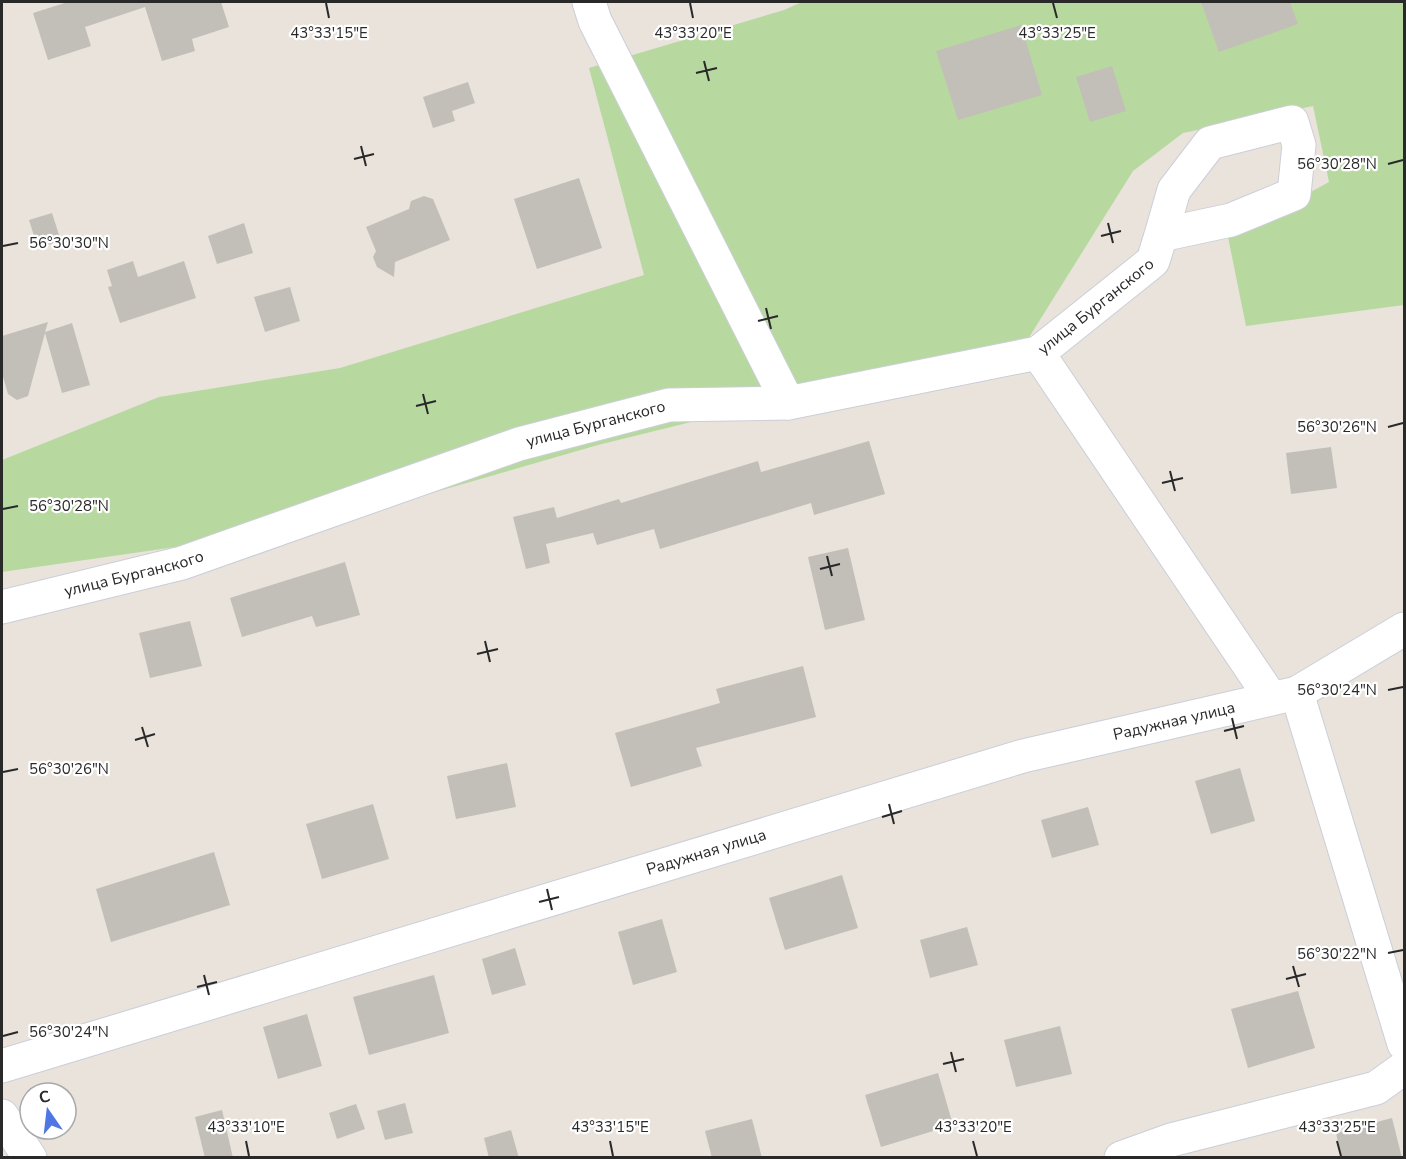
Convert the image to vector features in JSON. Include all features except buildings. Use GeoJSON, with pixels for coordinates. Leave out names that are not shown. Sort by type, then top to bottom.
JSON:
{"type":"FeatureCollection","features":[{"type":"Feature","properties":{"kind":"street"},"geometry":{"type":"LineString","coordinates":[[589,2],[600,31],[788,403]]}},
{"type":"Feature","properties":{"kind":"street","name":"улица Бурганского"},"geometry":{"type":"LineString","coordinates":[[2,607],[182,563],[519,444],[669,405],[788,403],[1038,352],[1154,261],[1161,235]]}},
{"type":"Feature","properties":{"kind":"street"},"geometry":{"type":"LineString","coordinates":[[1038,352],[1284,695],[1404,1044]]}},
{"type":"Feature","properties":{"kind":"street","name":"Радужная улица"},"geometry":{"type":"LineString","coordinates":[[2,1066],[1023,756],[1284,695],[1404,629]]}},
{"type":"Feature","properties":{"kind":"street"},"geometry":{"type":"LineString","coordinates":[[1121,1158],[1171,1140],[1376,1088],[1404,1068]]}},
{"type":"Feature","properties":{"kind":"street"},"geometry":{"type":"LineString","coordinates":[[2,1116],[30,1158]]}},
{"type":"Feature","properties":{"kind":"green space"},"geometry":{"type":"Polygon","coordinates":[[[802,2],[1404,2],[1404,305],[1246,326],[1228,237],[1329,182],[1313,106],[1183,133],[1133,171],[1028,339],[598,445],[383,507],[210,542],[2,572],[2,460],[159,397],[340,368],[644,275],[589,68],[784,10],[802,2]]]}}]}
